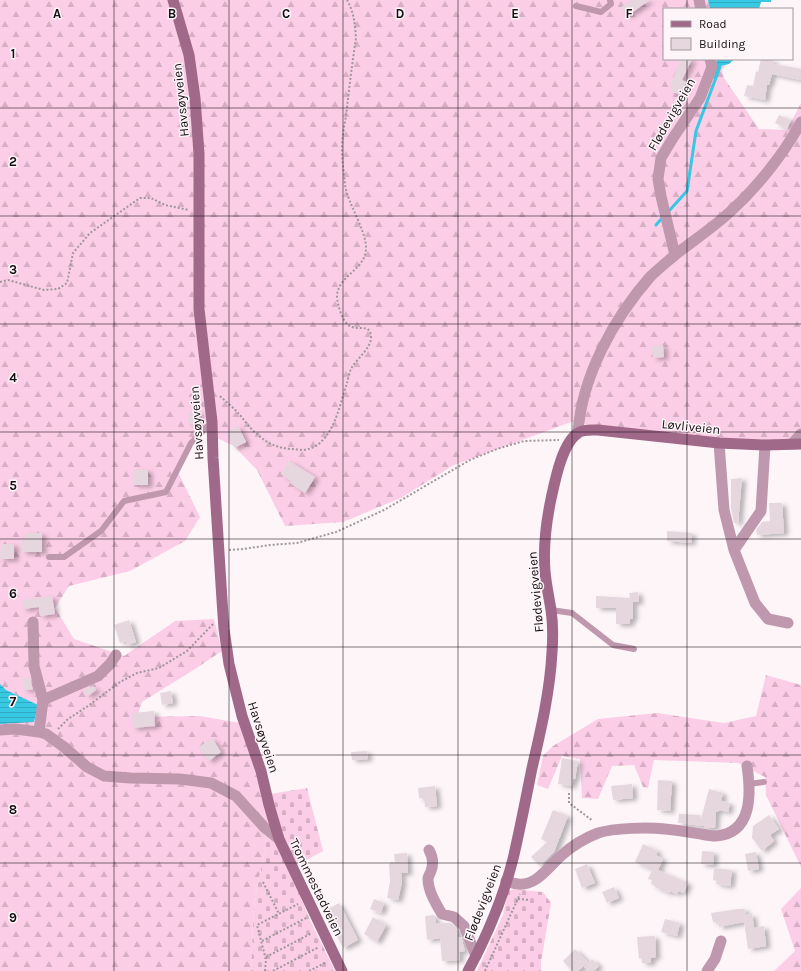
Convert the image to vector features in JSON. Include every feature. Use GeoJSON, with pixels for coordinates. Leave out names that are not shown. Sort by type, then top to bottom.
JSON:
{"type":"FeatureCollection","features":[{"type":"Feature","properties":{"kind":"main road","name":"Havsøyveien"},"geometry":{"type":"LineString","coordinates":[[173,0],[189,55],[193,76],[199,154],[199,309],[212,422],[212,458],[223,615],[229,664],[242,716],[261,771],[279,839]]}},
{"type":"Feature","properties":{"kind":"main road","name":"Løvliveien"},"geometry":{"type":"LineString","coordinates":[[578,432],[598,430],[719,444],[797,444]]}},
{"type":"Feature","properties":{"kind":"main road","name":"Flødevigveien"},"geometry":{"type":"LineString","coordinates":[[468,971],[488,928],[506,881],[512,860],[543,718],[552,652],[551,610],[545,571],[546,531],[551,499],[558,474],[570,440],[578,432]]}},
{"type":"Feature","properties":{"kind":"main road","name":"Trommestadveien"},"geometry":{"type":"LineString","coordinates":[[279,839],[342,971]]}},
{"type":"Feature","properties":{"kind":"street","name":"Flødevigveien"},"geometry":{"type":"LineString","coordinates":[[676,255],[666,219],[658,179],[661,158],[672,138],[700,98],[712,67],[710,60]]}},
{"type":"Feature","properties":{"kind":"street"},"geometry":{"type":"LineString","coordinates":[[578,432],[579,417],[591,374],[609,335],[626,308],[651,276],[731,211],[765,174],[795,134],[801,122]]}},
{"type":"Feature","properties":{"kind":"street"},"geometry":{"type":"LineString","coordinates":[[797,444],[801,434]]}},
{"type":"Feature","properties":{"kind":"street"},"geometry":{"type":"LineString","coordinates":[[719,444],[724,510],[734,550],[756,603],[768,619],[788,624]]}},
{"type":"Feature","properties":{"kind":"street"},"geometry":{"type":"LineString","coordinates":[[734,550],[761,511],[765,445]]}},
{"type":"Feature","properties":{"kind":"street"},"geometry":{"type":"LineString","coordinates":[[33,622],[34,666],[44,700],[39,732]]}},
{"type":"Feature","properties":{"kind":"street"},"geometry":{"type":"LineString","coordinates":[[44,700],[98,676],[110,664],[116,655]]}},
{"type":"Feature","properties":{"kind":"street","name":"Trommestadveien"},"geometry":{"type":"LineString","coordinates":[[0,730],[15,729],[39,732],[50,737],[64,747],[87,767],[104,776],[180,779],[211,783],[236,796],[265,828],[279,839]]}},
{"type":"Feature","properties":{"kind":"street"},"geometry":{"type":"LineString","coordinates":[[506,881],[518,885],[536,879],[547,871],[562,855],[586,838],[609,831],[663,829],[716,836],[731,832],[740,825],[745,816],[749,801],[747,766]]}},
{"type":"Feature","properties":{"kind":"street"},"geometry":{"type":"LineString","coordinates":[[429,850],[433,856],[433,864],[428,878],[428,885],[436,904],[442,914],[454,917],[464,926],[476,956]]}},
{"type":"Feature","properties":{"kind":"street"},"geometry":{"type":"LineString","coordinates":[[707,971],[714,959],[721,941]]}},
{"type":"Feature","properties":{"kind":"lane"},"geometry":{"type":"LineString","coordinates":[[576,6],[601,12],[611,4],[610,0]]}},
{"type":"Feature","properties":{"kind":"lane"},"geometry":{"type":"LineString","coordinates":[[49,557],[64,557],[101,531],[124,501],[166,492],[191,443],[212,422]]}},
{"type":"Feature","properties":{"kind":"lane"},"geometry":{"type":"LineString","coordinates":[[551,610],[572,613],[613,645],[634,649]]}},
{"type":"Feature","properties":{"kind":"lane"},"geometry":{"type":"LineString","coordinates":[[749,784],[764,782]]}},
{"type":"Feature","properties":{"kind":"path"},"geometry":{"type":"LineString","coordinates":[[209,390],[219,395],[237,412],[255,433],[265,441],[276,447],[289,449],[303,450],[313,447],[323,441],[329,432],[352,369],[371,340],[371,333],[367,329],[362,327],[352,328],[348,325],[340,312],[337,297],[338,288],[343,280],[359,266],[366,248],[364,237],[346,187],[342,148],[356,38],[355,21],[352,9],[347,0]]}},
{"type":"Feature","properties":{"kind":"path"},"geometry":{"type":"LineString","coordinates":[[0,282],[8,280],[44,290],[58,289],[67,283],[73,252],[90,233],[140,198],[151,198],[165,205],[198,211]]}},
{"type":"Feature","properties":{"kind":"path"},"geometry":{"type":"LineString","coordinates":[[219,550],[243,550],[270,545],[297,543],[336,532],[384,510],[470,460],[497,449],[524,441],[570,440]]}},
{"type":"Feature","properties":{"kind":"path"},"geometry":{"type":"LineString","coordinates":[[50,737],[68,719],[120,682],[137,673],[159,668],[186,651],[223,615]]}},
{"type":"Feature","properties":{"kind":"path"},"geometry":{"type":"LineString","coordinates":[[569,793],[569,803],[593,821]]}},
{"type":"Feature","properties":{"kind":"path"},"geometry":{"type":"LineString","coordinates":[[263,882],[279,914]]}},
{"type":"Feature","properties":{"kind":"path"},"geometry":{"type":"LineString","coordinates":[[485,971],[518,899],[520,892],[518,885]]}},
{"type":"Feature","properties":{"kind":"path"},"geometry":{"type":"LineString","coordinates":[[265,971],[266,957],[257,925],[308,899]]}},
{"type":"Feature","properties":{"kind":"path"},"geometry":{"type":"LineString","coordinates":[[518,899],[530,900]]}},
{"type":"Feature","properties":{"kind":"path"},"geometry":{"type":"LineString","coordinates":[[262,941],[307,917]]}},
{"type":"Feature","properties":{"kind":"path"},"geometry":{"type":"LineString","coordinates":[[266,957],[314,932]]}},
{"type":"Feature","properties":{"kind":"path"},"geometry":{"type":"LineString","coordinates":[[273,971],[320,946]]}},
{"type":"Feature","properties":{"kind":"path"},"geometry":{"type":"LineString","coordinates":[[309,971],[328,962]]}},
{"type":"Feature","properties":{"kind":"green space"},"geometry":{"type":"Polygon","coordinates":[[[0,0],[708,0],[710,8],[663,8],[663,60],[717,60],[713,78],[716,77],[721,66],[726,65],[722,70],[724,78],[759,129],[787,130],[801,103],[801,431],[796,441],[756,439],[694,441],[571,422],[454,465],[401,498],[343,522],[285,526],[257,470],[234,446],[202,431],[176,468],[200,517],[185,541],[130,571],[69,586],[55,608],[74,639],[124,656],[175,621],[214,619],[222,651],[142,702],[137,717],[200,716],[240,723],[264,795],[266,846],[254,902],[251,968],[248,971],[0,971],[0,0]]]}},
{"type":"Feature","properties":{"kind":"green space"},"geometry":{"type":"Polygon","coordinates":[[[766,675],[801,685],[801,867],[766,795],[765,777],[738,763],[654,760],[648,788],[643,787],[634,765],[612,766],[598,799],[582,798],[580,759],[562,756],[548,789],[537,785],[543,756],[553,746],[598,719],[657,713],[724,723],[756,716],[766,675]]]}},
{"type":"Feature","properties":{"kind":"green space"},"geometry":{"type":"Polygon","coordinates":[[[307,788],[323,851],[290,869],[309,918],[335,971],[248,971],[251,968],[254,902],[266,846],[264,795],[307,788]]]}},
{"type":"Feature","properties":{"kind":"green space"},"geometry":{"type":"Polygon","coordinates":[[[801,888],[801,971],[774,971],[795,951],[781,909],[801,888]]]}},
{"type":"Feature","properties":{"kind":"green space"},"geometry":{"type":"Polygon","coordinates":[[[514,889],[543,892],[551,903],[541,962],[541,971],[477,971],[503,915],[508,891],[514,889]]]}},
{"type":"Feature","properties":{"kind":"water"},"geometry":{"type":"Polygon","coordinates":[[[708,0],[771,0],[771,2],[761,2],[759,8],[710,8],[708,0]]]}},
{"type":"Feature","properties":{"kind":"water"},"geometry":{"type":"Polygon","coordinates":[[[717,60],[733,60],[729,64],[721,66],[716,77],[713,79],[717,60]]]}},
{"type":"Feature","properties":{"kind":"water"},"geometry":{"type":"Polygon","coordinates":[[[0,684],[6,690],[38,705],[34,722],[0,724],[0,684]]]}},
{"type":"Feature","properties":{"kind":"building"},"geometry":{"type":"Polygon","coordinates":[[[633,0],[650,0],[627,16],[621,7],[633,0]]]}},
{"type":"Feature","properties":{"kind":"building"},"geometry":{"type":"Polygon","coordinates":[[[681,60],[692,60],[682,80],[686,82],[680,95],[671,91],[673,87],[670,85],[681,60]]]}},
{"type":"Feature","properties":{"kind":"building"},"geometry":{"type":"Polygon","coordinates":[[[761,60],[774,61],[774,64],[801,69],[801,80],[772,74],[769,85],[767,85],[765,100],[744,96],[747,85],[753,86],[756,71],[758,72],[761,60]]]}},
{"type":"Feature","properties":{"kind":"building"},"geometry":{"type":"Polygon","coordinates":[[[779,115],[791,120],[787,128],[775,123],[779,115]]]}},
{"type":"Feature","properties":{"kind":"building"},"geometry":{"type":"Polygon","coordinates":[[[663,345],[664,357],[653,358],[651,346],[663,345]]]}},
{"type":"Feature","properties":{"kind":"building"},"geometry":{"type":"Polygon","coordinates":[[[192,410],[200,413],[195,425],[187,422],[192,410]]]}},
{"type":"Feature","properties":{"kind":"building"},"geometry":{"type":"Polygon","coordinates":[[[238,426],[246,442],[234,448],[227,432],[238,426]]]}},
{"type":"Feature","properties":{"kind":"building"},"geometry":{"type":"Polygon","coordinates":[[[289,461],[315,477],[305,493],[290,483],[291,481],[281,474],[289,461]]]}},
{"type":"Feature","properties":{"kind":"building"},"geometry":{"type":"Polygon","coordinates":[[[134,470],[148,470],[148,485],[134,485],[134,470]]]}},
{"type":"Feature","properties":{"kind":"building"},"geometry":{"type":"Polygon","coordinates":[[[742,478],[738,523],[734,523],[731,509],[731,479],[742,478]]]}},
{"type":"Feature","properties":{"kind":"building"},"geometry":{"type":"Polygon","coordinates":[[[769,503],[782,503],[784,533],[757,535],[756,530],[762,522],[770,521],[769,503]]]}},
{"type":"Feature","properties":{"kind":"building"},"geometry":{"type":"Polygon","coordinates":[[[667,531],[692,533],[691,543],[667,541],[667,531]]]}},
{"type":"Feature","properties":{"kind":"building"},"geometry":{"type":"Polygon","coordinates":[[[25,533],[42,533],[42,552],[22,552],[22,539],[25,539],[25,533]]]}},
{"type":"Feature","properties":{"kind":"building"},"geometry":{"type":"Polygon","coordinates":[[[1,544],[14,544],[14,559],[0,559],[1,544]]]}},
{"type":"Feature","properties":{"kind":"building"},"geometry":{"type":"Polygon","coordinates":[[[638,592],[639,602],[633,602],[633,619],[630,619],[630,624],[616,624],[616,608],[596,608],[596,596],[630,598],[629,593],[638,592]]]}},
{"type":"Feature","properties":{"kind":"building"},"geometry":{"type":"Polygon","coordinates":[[[52,596],[55,614],[40,616],[39,607],[23,609],[22,600],[52,596]]]}},
{"type":"Feature","properties":{"kind":"building"},"geometry":{"type":"Polygon","coordinates":[[[129,620],[136,642],[127,645],[126,641],[120,643],[114,625],[129,620]]]}},
{"type":"Feature","properties":{"kind":"building"},"geometry":{"type":"Polygon","coordinates":[[[24,678],[30,678],[33,690],[23,689],[24,678]]]}},
{"type":"Feature","properties":{"kind":"building"},"geometry":{"type":"Polygon","coordinates":[[[93,686],[96,690],[88,696],[83,690],[93,686]]]}},
{"type":"Feature","properties":{"kind":"building"},"geometry":{"type":"Polygon","coordinates":[[[171,691],[173,703],[162,705],[160,693],[171,691]]]}},
{"type":"Feature","properties":{"kind":"building"},"geometry":{"type":"Polygon","coordinates":[[[154,711],[155,726],[133,728],[132,713],[154,711]]]}},
{"type":"Feature","properties":{"kind":"building"},"geometry":{"type":"Polygon","coordinates":[[[212,738],[221,752],[209,761],[199,747],[212,738]]]}},
{"type":"Feature","properties":{"kind":"building"},"geometry":{"type":"Polygon","coordinates":[[[367,751],[368,759],[352,760],[351,752],[367,751]]]}},
{"type":"Feature","properties":{"kind":"building"},"geometry":{"type":"Polygon","coordinates":[[[562,758],[578,761],[575,779],[573,779],[572,786],[558,784],[562,758]]]}},
{"type":"Feature","properties":{"kind":"building"},"geometry":{"type":"Polygon","coordinates":[[[658,780],[672,781],[670,811],[657,810],[658,780]]]}},
{"type":"Feature","properties":{"kind":"building"},"geometry":{"type":"Polygon","coordinates":[[[632,784],[633,798],[613,800],[611,786],[632,784]]]}},
{"type":"Feature","properties":{"kind":"building"},"geometry":{"type":"Polygon","coordinates":[[[435,786],[437,806],[425,807],[424,798],[419,798],[418,788],[435,786]]]}},
{"type":"Feature","properties":{"kind":"building"},"geometry":{"type":"Polygon","coordinates":[[[709,789],[723,793],[721,801],[730,803],[728,812],[719,810],[718,812],[716,811],[715,828],[704,828],[704,826],[678,823],[679,814],[700,815],[701,819],[709,789]]]}},
{"type":"Feature","properties":{"kind":"building"},"geometry":{"type":"Polygon","coordinates":[[[553,810],[568,816],[554,852],[540,866],[531,857],[547,842],[541,839],[553,810]]]}},
{"type":"Feature","properties":{"kind":"building"},"geometry":{"type":"Polygon","coordinates":[[[769,815],[779,829],[770,835],[774,841],[762,851],[752,838],[753,826],[769,815]]]}},
{"type":"Feature","properties":{"kind":"building"},"geometry":{"type":"Polygon","coordinates":[[[643,844],[658,851],[656,855],[663,859],[658,870],[688,883],[684,893],[678,891],[677,894],[670,891],[669,893],[651,884],[652,880],[648,879],[652,870],[635,862],[643,844]]]}},
{"type":"Feature","properties":{"kind":"building"},"geometry":{"type":"Polygon","coordinates":[[[702,851],[714,852],[713,865],[701,864],[702,851]]]}},
{"type":"Feature","properties":{"kind":"building"},"geometry":{"type":"Polygon","coordinates":[[[756,852],[759,869],[748,871],[745,854],[756,852]]]}},
{"type":"Feature","properties":{"kind":"building"},"geometry":{"type":"Polygon","coordinates":[[[407,853],[408,873],[401,873],[402,882],[398,900],[387,898],[390,881],[389,864],[390,862],[395,862],[394,854],[407,853]]]}},
{"type":"Feature","properties":{"kind":"building"},"geometry":{"type":"Polygon","coordinates":[[[587,864],[595,883],[582,888],[575,869],[587,864]]]}},
{"type":"Feature","properties":{"kind":"building"},"geometry":{"type":"Polygon","coordinates":[[[714,868],[732,870],[730,886],[716,884],[717,881],[713,880],[714,868]]]}},
{"type":"Feature","properties":{"kind":"building"},"geometry":{"type":"Polygon","coordinates":[[[614,887],[619,898],[607,903],[602,892],[614,887]]]}},
{"type":"Feature","properties":{"kind":"building"},"geometry":{"type":"Polygon","coordinates":[[[374,899],[384,903],[381,913],[370,909],[374,899]]]}},
{"type":"Feature","properties":{"kind":"building"},"geometry":{"type":"Polygon","coordinates":[[[339,903],[358,940],[343,948],[324,911],[339,903]]]}},
{"type":"Feature","properties":{"kind":"building"},"geometry":{"type":"Polygon","coordinates":[[[745,909],[746,915],[752,914],[754,928],[764,926],[766,946],[748,949],[744,922],[719,927],[718,922],[713,922],[711,913],[745,909]]]}},
{"type":"Feature","properties":{"kind":"building"},"geometry":{"type":"Polygon","coordinates":[[[434,915],[436,923],[451,923],[457,929],[458,938],[461,937],[465,951],[459,952],[460,960],[442,961],[440,938],[427,940],[425,916],[434,915]]]}},
{"type":"Feature","properties":{"kind":"building"},"geometry":{"type":"Polygon","coordinates":[[[373,917],[386,925],[377,942],[364,934],[373,917]]]}},
{"type":"Feature","properties":{"kind":"building"},"geometry":{"type":"Polygon","coordinates":[[[665,919],[680,923],[677,936],[661,932],[665,919]]]}},
{"type":"Feature","properties":{"kind":"building"},"geometry":{"type":"Polygon","coordinates":[[[655,936],[656,957],[651,958],[651,963],[642,963],[642,958],[639,959],[637,937],[655,936]]]}},
{"type":"Feature","properties":{"kind":"building"},"geometry":{"type":"Polygon","coordinates":[[[575,949],[588,962],[578,971],[572,971],[563,961],[575,949]]]}},
{"type":"Feature","properties":{"kind":"building"},"geometry":{"type":"Polygon","coordinates":[[[592,959],[599,966],[594,971],[588,971],[584,967],[592,959]]]}},
{"type":"Feature","properties":{"kind":"waterway"},"geometry":{"type":"LineString","coordinates":[[668,212],[687,191],[696,131],[720,67]]}},
{"type":"Feature","properties":{"kind":"waterway"},"geometry":{"type":"LineString","coordinates":[[656,225],[663,217]]}}]}
